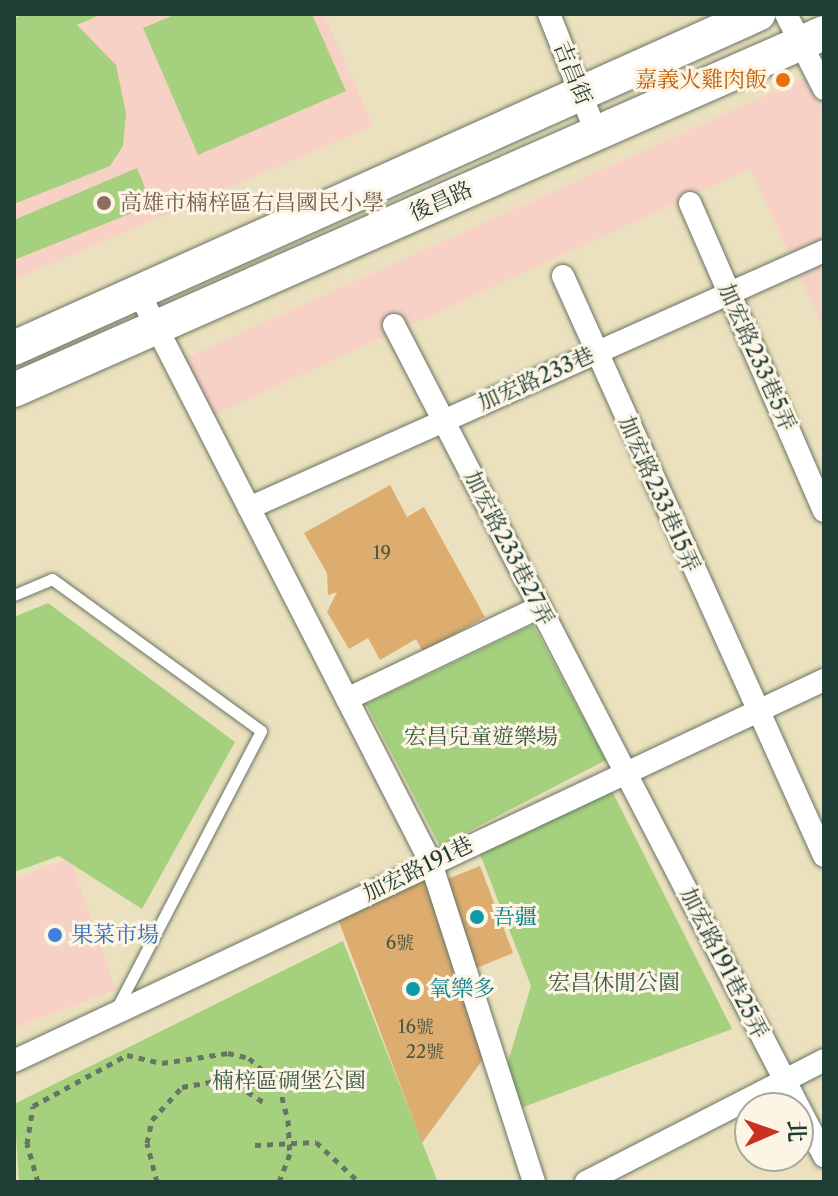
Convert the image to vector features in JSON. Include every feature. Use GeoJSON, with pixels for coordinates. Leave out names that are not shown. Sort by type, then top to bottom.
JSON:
{"type":"FeatureCollection","features":[{"type":"Feature","properties":{"kind":"main road","name":"後昌路"},"geometry":{"type":"LineString","coordinates":[[14,348],[758,14]]}},
{"type":"Feature","properties":{"kind":"main road","name":"後昌路"},"geometry":{"type":"LineString","coordinates":[[14,390],[596,132],[804,30]]}},
{"type":"Feature","properties":{"kind":"street","name":"吉昌街"},"geometry":{"type":"LineString","coordinates":[[549,14],[596,132]]}},
{"type":"Feature","properties":{"kind":"street"},"geometry":{"type":"LineString","coordinates":[[804,30],[824,89]]}},
{"type":"Feature","properties":{"kind":"street","name":"加宏路233巷5弄"},"geometry":{"type":"LineString","coordinates":[[690,203],[824,511]]}},
{"type":"Feature","properties":{"kind":"street","name":"加宏路233巷"},"geometry":{"type":"LineString","coordinates":[[249,508],[824,251]]}},
{"type":"Feature","properties":{"kind":"street","name":"加宏路233巷15弄"},"geometry":{"type":"LineString","coordinates":[[563,276],[755,711],[824,856]]}},
{"type":"Feature","properties":{"kind":"street"},"geometry":{"type":"LineString","coordinates":[[138,291],[431,863],[534,1182]]}},
{"type":"Feature","properties":{"kind":"street","name":"加宏路233巷27弄"},"geometry":{"type":"LineString","coordinates":[[394,325],[624,771]]}},
{"type":"Feature","properties":{"kind":"street"},"geometry":{"type":"LineString","coordinates":[[347,699],[540,607]]}},
{"type":"Feature","properties":{"kind":"street","name":"加宏路191巷"},"geometry":{"type":"LineString","coordinates":[[14,1061],[624,771],[824,680]]}},
{"type":"Feature","properties":{"kind":"street","name":"加宏路191巷25弄"},"geometry":{"type":"LineString","coordinates":[[624,771],[824,1156]]}},
{"type":"Feature","properties":{"kind":"street"},"geometry":{"type":"LineString","coordinates":[[586,1182],[786,1083],[824,1060]]}},
{"type":"Feature","properties":{"kind":"lane"},"geometry":{"type":"LineString","coordinates":[[14,595],[52,579],[261,731],[112,1016]]}},
{"type":"Feature","properties":{"kind":"path"},"geometry":{"type":"LineString","coordinates":[[38,1182],[27,1144],[33,1106],[127,1055],[162,1063],[228,1053],[249,1058],[279,1085],[288,1120],[290,1153],[279,1182]]}},
{"type":"Feature","properties":{"kind":"path"},"geometry":{"type":"LineString","coordinates":[[157,1182],[147,1143],[152,1120],[182,1087],[227,1079],[265,1103]]}},
{"type":"Feature","properties":{"kind":"path"},"geometry":{"type":"LineString","coordinates":[[255,1145],[316,1142],[359,1182]]}},
{"type":"Feature","properties":{"kind":"shaded area","name":"高雄市楠梓區右昌國民小學"},"geometry":{"type":"Polygon","coordinates":[[[14,14],[324,14],[373,126],[14,280],[14,14]]]}},
{"type":"Feature","properties":{"kind":"shaded area"},"geometry":{"type":"Polygon","coordinates":[[[824,69],[824,329],[750,169],[214,415],[185,358],[824,69]]]}},
{"type":"Feature","properties":{"kind":"shaded area","name":"果菜市場"},"geometry":{"type":"Polygon","coordinates":[[[70,858],[116,990],[14,1028],[14,879],[70,858]]]}},
{"type":"Feature","properties":{"kind":"green space"},"geometry":{"type":"Polygon","coordinates":[[[25,14],[102,14],[77,25],[116,65],[126,113],[123,146],[110,166],[14,204],[14,18],[25,14]]]}},
{"type":"Feature","properties":{"kind":"green space"},"geometry":{"type":"Polygon","coordinates":[[[176,14],[312,14],[346,91],[198,155],[143,28],[176,14]]]}},
{"type":"Feature","properties":{"kind":"green space"},"geometry":{"type":"Polygon","coordinates":[[[137,168],[152,205],[14,260],[14,220],[137,168]]]}},
{"type":"Feature","properties":{"kind":"green space"},"geometry":{"type":"Polygon","coordinates":[[[48,603],[235,742],[142,909],[59,856],[14,872],[14,617],[48,603]]]}},
{"type":"Feature","properties":{"kind":"green space","name":"宏昌兒童遊樂場"},"geometry":{"type":"Polygon","coordinates":[[[533,625],[606,760],[440,846],[366,704],[533,625]]]}},
{"type":"Feature","properties":{"kind":"green space","name":"宏昌休閒公園"},"geometry":{"type":"Polygon","coordinates":[[[612,791],[732,1029],[521,1108],[506,1068],[531,986],[480,854],[612,791]]]}},
{"type":"Feature","properties":{"kind":"green space","name":"楠梓區碉堡公園"},"geometry":{"type":"Polygon","coordinates":[[[343,941],[437,1180],[19,1182],[14,1104],[343,941]]]}},
{"type":"Feature","properties":{"kind":"building"},"geometry":{"type":"Polygon","coordinates":[[[390,485],[407,517],[424,507],[485,617],[423,652],[416,639],[380,660],[368,638],[349,649],[327,612],[337,592],[328,595],[327,573],[304,533],[390,485]]]}},
{"type":"Feature","properties":{"kind":"building","name":"吾疆"},"geometry":{"type":"Polygon","coordinates":[[[480,866],[513,953],[474,969],[440,882],[480,866]]]}},
{"type":"Feature","properties":{"kind":"building","name":"氧樂多"},"geometry":{"type":"Polygon","coordinates":[[[425,878],[484,1058],[422,1143],[338,919],[425,878]]]}},
{"type":"Feature","properties":{"kind":"place","name":"嘉義火雞肉飯"},"geometry":{"type":"Point","coordinates":[783,80]}},
{"type":"Feature","properties":{"kind":"place","name":"高雄市楠梓區右昌國民小學"},"geometry":{"type":"Point","coordinates":[104,203]}},
{"type":"Feature","properties":{"kind":"place","name":"吾疆"},"geometry":{"type":"Point","coordinates":[477,917]}},
{"type":"Feature","properties":{"kind":"place","name":"果菜市場"},"geometry":{"type":"Point","coordinates":[55,935]}},
{"type":"Feature","properties":{"kind":"place","name":"氧樂多"},"geometry":{"type":"Point","coordinates":[413,989]}}]}
